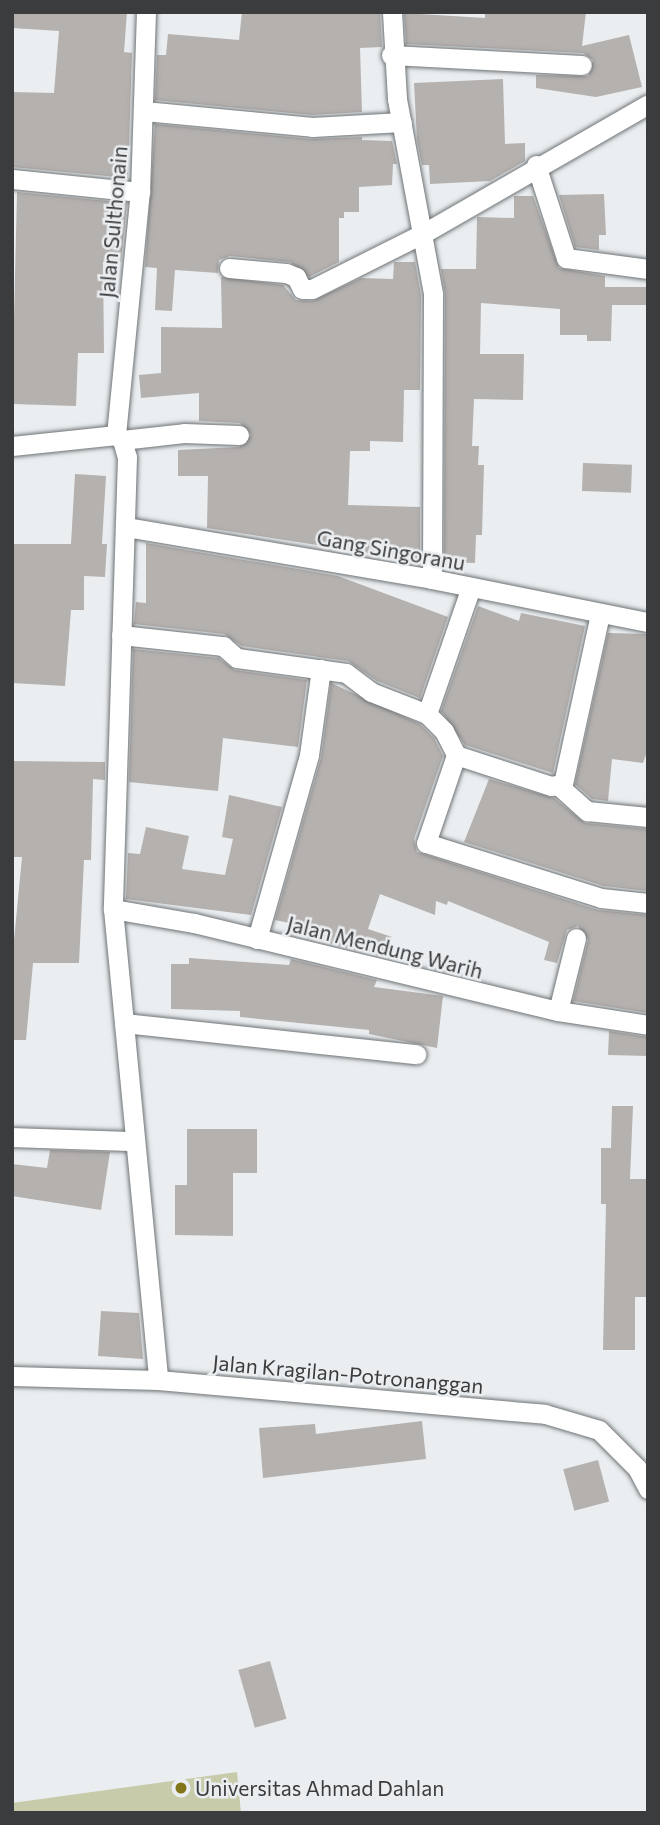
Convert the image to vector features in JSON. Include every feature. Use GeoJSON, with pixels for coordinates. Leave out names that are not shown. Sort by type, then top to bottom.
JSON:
{"type":"FeatureCollection","features":[{"type":"Feature","properties":{"kind":"street","name":"Jalan Sulthonain"},"geometry":{"type":"LineString","coordinates":[[146,12],[140,192],[119,438],[127,457],[113,909],[158,1380]]}},
{"type":"Feature","properties":{"kind":"street"},"geometry":{"type":"LineString","coordinates":[[392,12],[391,55],[433,294],[432,579]]}},
{"type":"Feature","properties":{"kind":"street"},"geometry":{"type":"LineString","coordinates":[[391,55],[582,65]]}},
{"type":"Feature","properties":{"kind":"street"},"geometry":{"type":"LineString","coordinates":[[229,268],[286,273],[296,277],[305,290],[424,233],[536,165],[648,104]]}},
{"type":"Feature","properties":{"kind":"street"},"geometry":{"type":"LineString","coordinates":[[144,111],[312,127],[402,122]]}},
{"type":"Feature","properties":{"kind":"street"},"geometry":{"type":"LineString","coordinates":[[536,165],[566,258],[648,269]]}},
{"type":"Feature","properties":{"kind":"street"},"geometry":{"type":"LineString","coordinates":[[12,179],[140,192]]}},
{"type":"Feature","properties":{"kind":"street"},"geometry":{"type":"LineString","coordinates":[[12,446],[184,433],[239,435]]}},
{"type":"Feature","properties":{"kind":"street","name":"Gang Singoranu"},"geometry":{"type":"LineString","coordinates":[[126,527],[432,579],[648,622]]}},
{"type":"Feature","properties":{"kind":"street"},"geometry":{"type":"LineString","coordinates":[[427,714],[471,587]]}},
{"type":"Feature","properties":{"kind":"street"},"geometry":{"type":"LineString","coordinates":[[559,786],[563,785],[600,614]]}},
{"type":"Feature","properties":{"kind":"street"},"geometry":{"type":"LineString","coordinates":[[121,635],[223,646],[237,658],[346,673],[371,692],[427,714],[444,730],[456,755],[426,843],[601,898],[648,903]]}},
{"type":"Feature","properties":{"kind":"street"},"geometry":{"type":"LineString","coordinates":[[257,939],[309,755],[321,669]]}},
{"type":"Feature","properties":{"kind":"street"},"geometry":{"type":"LineString","coordinates":[[456,755],[559,786],[587,811],[648,817]]}},
{"type":"Feature","properties":{"kind":"street","name":"Jalan Mendung Warih"},"geometry":{"type":"LineString","coordinates":[[113,909],[257,939],[558,1011],[648,1025]]}},
{"type":"Feature","properties":{"kind":"street"},"geometry":{"type":"LineString","coordinates":[[558,1011],[576,938]]}},
{"type":"Feature","properties":{"kind":"street"},"geometry":{"type":"LineString","coordinates":[[124,1023],[416,1054]]}},
{"type":"Feature","properties":{"kind":"street"},"geometry":{"type":"LineString","coordinates":[[12,1137],[135,1141]]}},
{"type":"Feature","properties":{"kind":"street","name":"Jalan Kragilan-Potronanggan"},"geometry":{"type":"LineString","coordinates":[[12,1376],[158,1380],[556,1416],[599,1430],[637,1468],[648,1489]]}},
{"type":"Feature","properties":{"kind":"green space","name":"Universitas Ahmad Dahlan"},"geometry":{"type":"Polygon","coordinates":[[[237,1772],[241,1813],[12,1813],[12,1803],[237,1772]]]}},
{"type":"Feature","properties":{"kind":"building"},"geometry":{"type":"Polygon","coordinates":[[[12,12],[127,12],[124,52],[132,53],[128,178],[12,167],[12,92],[54,93],[59,31],[12,28],[12,12]]]}},
{"type":"Feature","properties":{"kind":"building"},"geometry":{"type":"Polygon","coordinates":[[[242,12],[380,12],[382,47],[360,48],[362,112],[312,115],[155,100],[157,55],[166,55],[168,34],[239,40],[242,12]]]}},
{"type":"Feature","properties":{"kind":"building"},"geometry":{"type":"Polygon","coordinates":[[[485,12],[586,12],[582,46],[629,35],[642,87],[596,97],[536,88],[536,75],[588,76],[593,60],[583,53],[406,44],[404,13],[485,18],[485,12]]]}},
{"type":"Feature","properties":{"kind":"building"},"geometry":{"type":"Polygon","coordinates":[[[503,79],[505,144],[525,143],[525,161],[490,181],[430,184],[429,165],[422,165],[417,140],[414,83],[503,79]]]}},
{"type":"Feature","properties":{"kind":"building"},"geometry":{"type":"Polygon","coordinates":[[[155,124],[311,139],[362,137],[362,140],[392,141],[397,164],[393,164],[392,185],[359,187],[359,212],[344,212],[344,218],[339,218],[339,262],[309,277],[290,262],[230,256],[219,260],[218,273],[175,270],[172,311],[155,310],[157,268],[145,267],[155,124]]]}},
{"type":"Feature","properties":{"kind":"building"},"geometry":{"type":"Polygon","coordinates":[[[17,192],[127,203],[121,262],[103,262],[104,353],[78,353],[76,406],[12,404],[17,192]]]}},
{"type":"Feature","properties":{"kind":"building"},"geometry":{"type":"Polygon","coordinates":[[[604,194],[606,235],[599,235],[599,250],[575,247],[559,195],[604,194]]]}},
{"type":"Feature","properties":{"kind":"building"},"geometry":{"type":"Polygon","coordinates":[[[514,196],[533,196],[559,268],[605,276],[605,287],[648,287],[648,305],[612,305],[611,341],[587,341],[587,335],[560,335],[560,309],[481,303],[480,354],[524,354],[523,400],[474,399],[472,446],[479,446],[478,465],[484,465],[482,535],[476,535],[475,563],[444,562],[445,294],[441,269],[476,269],[477,217],[514,218],[514,196]]]}},
{"type":"Feature","properties":{"kind":"building"},"geometry":{"type":"Polygon","coordinates":[[[394,262],[415,262],[421,295],[420,390],[404,390],[403,442],[370,441],[370,451],[350,451],[348,505],[420,507],[420,561],[207,528],[208,476],[178,476],[178,450],[239,447],[251,435],[240,423],[199,421],[199,393],[141,398],[139,375],[161,373],[161,327],[222,328],[221,277],[283,285],[296,300],[312,301],[361,278],[393,279],[394,262]]]}},
{"type":"Feature","properties":{"kind":"building"},"geometry":{"type":"Polygon","coordinates":[[[583,463],[632,465],[631,493],[582,491],[583,463]]]}},
{"type":"Feature","properties":{"kind":"building"},"geometry":{"type":"Polygon","coordinates":[[[75,474],[106,476],[102,544],[107,544],[105,577],[84,576],[84,610],[71,610],[65,686],[12,683],[12,544],[71,544],[75,474]]]}},
{"type":"Feature","properties":{"kind":"building"},"geometry":{"type":"Polygon","coordinates":[[[146,543],[338,576],[448,617],[420,698],[377,681],[348,661],[242,646],[224,634],[134,624],[136,602],[146,603],[146,543]]]}},
{"type":"Feature","properties":{"kind":"building"},"geometry":{"type":"Polygon","coordinates":[[[478,606],[519,621],[521,613],[585,626],[553,773],[465,745],[441,711],[478,606]]]}},
{"type":"Feature","properties":{"kind":"building"},"geometry":{"type":"Polygon","coordinates":[[[608,633],[648,634],[648,749],[643,763],[612,759],[608,801],[592,799],[575,784],[608,633]]]}},
{"type":"Feature","properties":{"kind":"building"},"geometry":{"type":"Polygon","coordinates":[[[133,649],[218,658],[235,670],[307,680],[298,747],[223,738],[218,791],[129,782],[133,649]]]}},
{"type":"Feature","properties":{"kind":"building"},"geometry":{"type":"Polygon","coordinates":[[[331,683],[420,724],[434,738],[443,756],[414,839],[417,852],[598,910],[648,915],[648,1013],[573,1001],[588,940],[578,926],[567,930],[557,963],[544,960],[549,942],[448,901],[447,905],[436,901],[435,915],[380,894],[368,929],[392,937],[385,957],[296,935],[299,925],[275,920],[321,758],[331,683]]]}},
{"type":"Feature","properties":{"kind":"building"},"geometry":{"type":"Polygon","coordinates":[[[12,761],[105,762],[105,780],[93,779],[91,860],[84,860],[79,963],[33,963],[26,1040],[12,1040],[12,961],[22,857],[14,857],[12,761]]]}},
{"type":"Feature","properties":{"kind":"building"},"geometry":{"type":"Polygon","coordinates":[[[489,779],[554,798],[585,823],[648,829],[648,891],[604,886],[464,842],[489,779]]]}},
{"type":"Feature","properties":{"kind":"building"},"geometry":{"type":"Polygon","coordinates":[[[229,795],[282,807],[251,915],[126,899],[128,853],[140,854],[146,827],[189,836],[182,869],[225,875],[233,839],[222,837],[229,795]]]}},
{"type":"Feature","properties":{"kind":"building"},"geometry":{"type":"Polygon","coordinates":[[[189,958],[289,965],[291,959],[377,980],[374,987],[443,996],[437,1048],[369,1034],[369,1030],[240,1017],[240,1011],[171,1009],[171,964],[189,964],[189,958]]]}},
{"type":"Feature","properties":{"kind":"building"},"geometry":{"type":"Polygon","coordinates":[[[609,1031],[648,1037],[648,1056],[608,1055],[609,1031]]]}},
{"type":"Feature","properties":{"kind":"building"},"geometry":{"type":"Polygon","coordinates":[[[612,1106],[633,1106],[630,1179],[648,1179],[648,1297],[635,1297],[635,1350],[603,1350],[606,1204],[601,1204],[601,1148],[611,1148],[612,1106]]]}},
{"type":"Feature","properties":{"kind":"building"},"geometry":{"type":"Polygon","coordinates":[[[187,1129],[257,1129],[257,1173],[233,1173],[233,1236],[175,1235],[175,1185],[187,1185],[187,1129]]]}},
{"type":"Feature","properties":{"kind":"building"},"geometry":{"type":"Polygon","coordinates":[[[50,1150],[110,1152],[101,1210],[12,1196],[12,1164],[47,1168],[50,1150]]]}},
{"type":"Feature","properties":{"kind":"building"},"geometry":{"type":"Polygon","coordinates":[[[101,1311],[139,1313],[143,1359],[98,1356],[101,1311]]]}},
{"type":"Feature","properties":{"kind":"building"},"geometry":{"type":"Polygon","coordinates":[[[422,1421],[426,1459],[263,1478],[259,1428],[315,1424],[316,1434],[422,1421]]]}},
{"type":"Feature","properties":{"kind":"building"},"geometry":{"type":"Polygon","coordinates":[[[598,1460],[609,1502],[574,1511],[563,1469],[598,1460]]]}},
{"type":"Feature","properties":{"kind":"building"},"geometry":{"type":"Polygon","coordinates":[[[270,1661],[287,1719],[255,1728],[238,1670],[270,1661]]]}},
{"type":"Feature","properties":{"kind":"place","name":"Universitas Ahmad Dahlan"},"geometry":{"type":"Point","coordinates":[181,1788]}}]}
